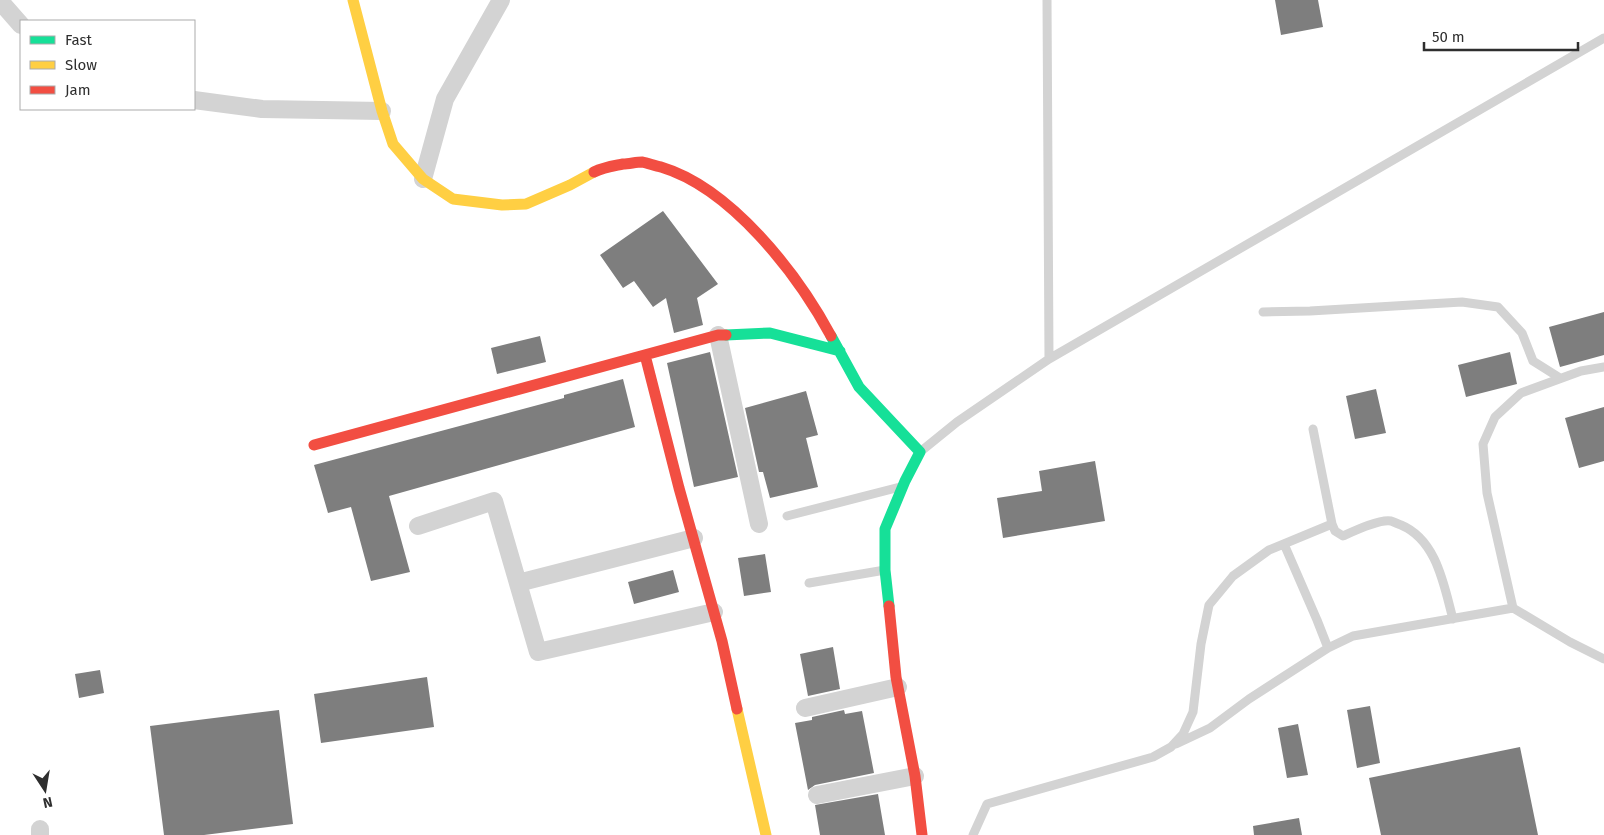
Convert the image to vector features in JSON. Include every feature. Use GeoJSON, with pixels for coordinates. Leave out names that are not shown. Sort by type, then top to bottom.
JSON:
{"type":"FeatureCollection","features":[{"type":"Feature","properties":{"kind":"street"},"geometry":{"type":"LineString","coordinates":[[0,0],[20,24]]}},
{"type":"Feature","properties":{"kind":"street"},"geometry":{"type":"LineString","coordinates":[[353,0],[382,111],[393,144],[423,179],[453,199],[502,205],[526,204],[570,185],[603,167],[642,162],[673,171],[713,193],[748,224],[784,264],[822,319],[859,387],[920,452],[885,529],[885,570],[898,687],[915,776],[922,835]]}},
{"type":"Feature","properties":{"kind":"street"},"geometry":{"type":"LineString","coordinates":[[423,179],[445,99],[501,0]]}},
{"type":"Feature","properties":{"kind":"street"},"geometry":{"type":"LineString","coordinates":[[195,100],[262,109],[382,111]]}},
{"type":"Feature","properties":{"kind":"street"},"geometry":{"type":"LineString","coordinates":[[314,445],[718,335],[770,333],[840,351]]}},
{"type":"Feature","properties":{"kind":"street"},"geometry":{"type":"LineString","coordinates":[[718,335],[759,524]]}},
{"type":"Feature","properties":{"kind":"street"},"geometry":{"type":"LineString","coordinates":[[644,355],[737,702],[764,834]]}},
{"type":"Feature","properties":{"kind":"street"},"geometry":{"type":"LineString","coordinates":[[418,526],[494,501],[538,652],[714,612]]}},
{"type":"Feature","properties":{"kind":"street"},"geometry":{"type":"LineString","coordinates":[[518,583],[694,538]]}},
{"type":"Feature","properties":{"kind":"street"},"geometry":{"type":"LineString","coordinates":[[805,708],[898,687]]}},
{"type":"Feature","properties":{"kind":"street"},"geometry":{"type":"LineString","coordinates":[[817,795],[915,776]]}},
{"type":"Feature","properties":{"kind":"lane"},"geometry":{"type":"LineString","coordinates":[[1047,0],[1049,359]]}},
{"type":"Feature","properties":{"kind":"lane"},"geometry":{"type":"LineString","coordinates":[[920,452],[957,422],[1049,359],[1604,38]]}},
{"type":"Feature","properties":{"kind":"lane"},"geometry":{"type":"LineString","coordinates":[[1263,312],[1462,302],[1498,307],[1522,333],[1533,361],[1560,378]]}},
{"type":"Feature","properties":{"kind":"lane"},"geometry":{"type":"LineString","coordinates":[[1513,608],[1488,494],[1483,444],[1495,417],[1521,393],[1581,371],[1604,367]]}},
{"type":"Feature","properties":{"kind":"lane"},"geometry":{"type":"LineString","coordinates":[[1313,429],[1335,532],[1343,536],[1370,525],[1390,521],[1417,534],[1430,549],[1442,579],[1453,619]]}},
{"type":"Feature","properties":{"kind":"lane"},"geometry":{"type":"LineString","coordinates":[[787,516],[903,486]]}},
{"type":"Feature","properties":{"kind":"lane"},"geometry":{"type":"LineString","coordinates":[[1171,747],[1183,734],[1193,712],[1201,644],[1209,605],[1234,576],[1269,550],[1332,524]]}},
{"type":"Feature","properties":{"kind":"lane"},"geometry":{"type":"LineString","coordinates":[[1284,544],[1318,620],[1328,648]]}},
{"type":"Feature","properties":{"kind":"lane"},"geometry":{"type":"LineString","coordinates":[[809,583],[885,570]]}},
{"type":"Feature","properties":{"kind":"lane"},"geometry":{"type":"LineString","coordinates":[[973,835],[987,804],[1153,757],[1210,728],[1249,699],[1328,648],[1353,636],[1513,608],[1570,642],[1604,659]]}},
{"type":"Feature","properties":{"kind":"building"},"geometry":{"type":"Polygon","coordinates":[[[1275,0],[1318,0],[1323,27],[1281,35],[1275,0]]]}},
{"type":"Feature","properties":{"kind":"building"},"geometry":{"type":"Polygon","coordinates":[[[663,211],[718,284],[697,298],[703,325],[674,333],[666,298],[653,307],[634,281],[623,288],[600,255],[663,211]]]}},
{"type":"Feature","properties":{"kind":"building"},"geometry":{"type":"Polygon","coordinates":[[[1604,312],[1604,355],[1560,367],[1549,327],[1604,312]]]}},
{"type":"Feature","properties":{"kind":"building"},"geometry":{"type":"Polygon","coordinates":[[[540,336],[546,362],[497,374],[491,348],[540,336]]]}},
{"type":"Feature","properties":{"kind":"building"},"geometry":{"type":"Polygon","coordinates":[[[710,352],[738,477],[694,487],[667,363],[710,352]]]}},
{"type":"Feature","properties":{"kind":"building"},"geometry":{"type":"Polygon","coordinates":[[[1510,352],[1517,384],[1466,397],[1458,365],[1510,352]]]}},
{"type":"Feature","properties":{"kind":"building"},"geometry":{"type":"Polygon","coordinates":[[[623,379],[635,427],[389,496],[410,572],[371,581],[351,507],[328,513],[314,465],[564,398],[564,395],[623,379]]]}},
{"type":"Feature","properties":{"kind":"building"},"geometry":{"type":"Polygon","coordinates":[[[1376,389],[1386,433],[1355,439],[1346,396],[1376,389]]]}},
{"type":"Feature","properties":{"kind":"building"},"geometry":{"type":"Polygon","coordinates":[[[806,391],[818,435],[806,438],[818,487],[770,498],[763,472],[759,472],[745,408],[806,391]]]}},
{"type":"Feature","properties":{"kind":"building"},"geometry":{"type":"Polygon","coordinates":[[[1604,407],[1604,461],[1579,468],[1565,418],[1604,407]]]}},
{"type":"Feature","properties":{"kind":"building"},"geometry":{"type":"Polygon","coordinates":[[[1095,461],[1105,521],[1003,538],[997,498],[1042,491],[1039,471],[1095,461]]]}},
{"type":"Feature","properties":{"kind":"building"},"geometry":{"type":"Polygon","coordinates":[[[765,554],[771,592],[744,596],[738,558],[765,554]]]}},
{"type":"Feature","properties":{"kind":"building"},"geometry":{"type":"Polygon","coordinates":[[[673,570],[679,592],[634,604],[628,582],[673,570]]]}},
{"type":"Feature","properties":{"kind":"building"},"geometry":{"type":"Polygon","coordinates":[[[833,647],[840,689],[808,696],[800,654],[833,647]]]}},
{"type":"Feature","properties":{"kind":"building"},"geometry":{"type":"Polygon","coordinates":[[[100,670],[104,693],[79,698],[75,674],[100,670]]]}},
{"type":"Feature","properties":{"kind":"building"},"geometry":{"type":"Polygon","coordinates":[[[427,677],[434,727],[321,743],[314,694],[427,677]]]}},
{"type":"Feature","properties":{"kind":"building"},"geometry":{"type":"Polygon","coordinates":[[[1370,706],[1380,763],[1357,768],[1347,710],[1370,706]]]}},
{"type":"Feature","properties":{"kind":"building"},"geometry":{"type":"Polygon","coordinates":[[[279,710],[293,824],[204,835],[164,835],[150,726],[279,710]]]}},
{"type":"Feature","properties":{"kind":"building"},"geometry":{"type":"Polygon","coordinates":[[[844,710],[845,714],[862,711],[874,773],[815,785],[808,790],[795,723],[844,710]]]}},
{"type":"Feature","properties":{"kind":"building"},"geometry":{"type":"Polygon","coordinates":[[[1298,724],[1308,775],[1287,778],[1278,728],[1298,724]]]}},
{"type":"Feature","properties":{"kind":"building"},"geometry":{"type":"Polygon","coordinates":[[[1520,747],[1538,835],[1381,835],[1369,778],[1520,747]]]}},
{"type":"Feature","properties":{"kind":"building"},"geometry":{"type":"Polygon","coordinates":[[[878,794],[885,835],[820,835],[815,805],[878,794]]]}},
{"type":"Feature","properties":{"kind":"building"},"geometry":{"type":"Polygon","coordinates":[[[1299,818],[1302,835],[1254,835],[1253,826],[1299,818]]]}},
{"type":"Feature","properties":{"kind":"traffic: fast"},"geometry":{"type":"LineString","coordinates":[[726,335],[770,333],[840,351]]}},
{"type":"Feature","properties":{"kind":"traffic: fast"},"geometry":{"type":"LineString","coordinates":[[831,336],[859,387],[920,452],[905,481],[885,529],[885,570],[889,606]]}},
{"type":"Feature","properties":{"kind":"traffic: slow"},"geometry":{"type":"LineString","coordinates":[[353,0],[382,111],[393,144],[423,179],[453,199],[502,205],[526,204],[570,185],[594,172]]}},
{"type":"Feature","properties":{"kind":"traffic: slow"},"geometry":{"type":"LineString","coordinates":[[737,709],[766,835]]}},
{"type":"Feature","properties":{"kind":"traffic: jam"},"geometry":{"type":"LineString","coordinates":[[594,172],[612,166],[642,162],[661,167],[687,178],[712,193],[737,213],[781,260],[800,286],[831,336]]}},
{"type":"Feature","properties":{"kind":"traffic: jam"},"geometry":{"type":"LineString","coordinates":[[314,445],[718,335],[726,335]]}},
{"type":"Feature","properties":{"kind":"traffic: jam"},"geometry":{"type":"LineString","coordinates":[[645,355],[679,488],[722,641],[737,709]]}},
{"type":"Feature","properties":{"kind":"traffic: jam"},"geometry":{"type":"LineString","coordinates":[[889,606],[896,677],[915,776],[922,835]]}}]}
